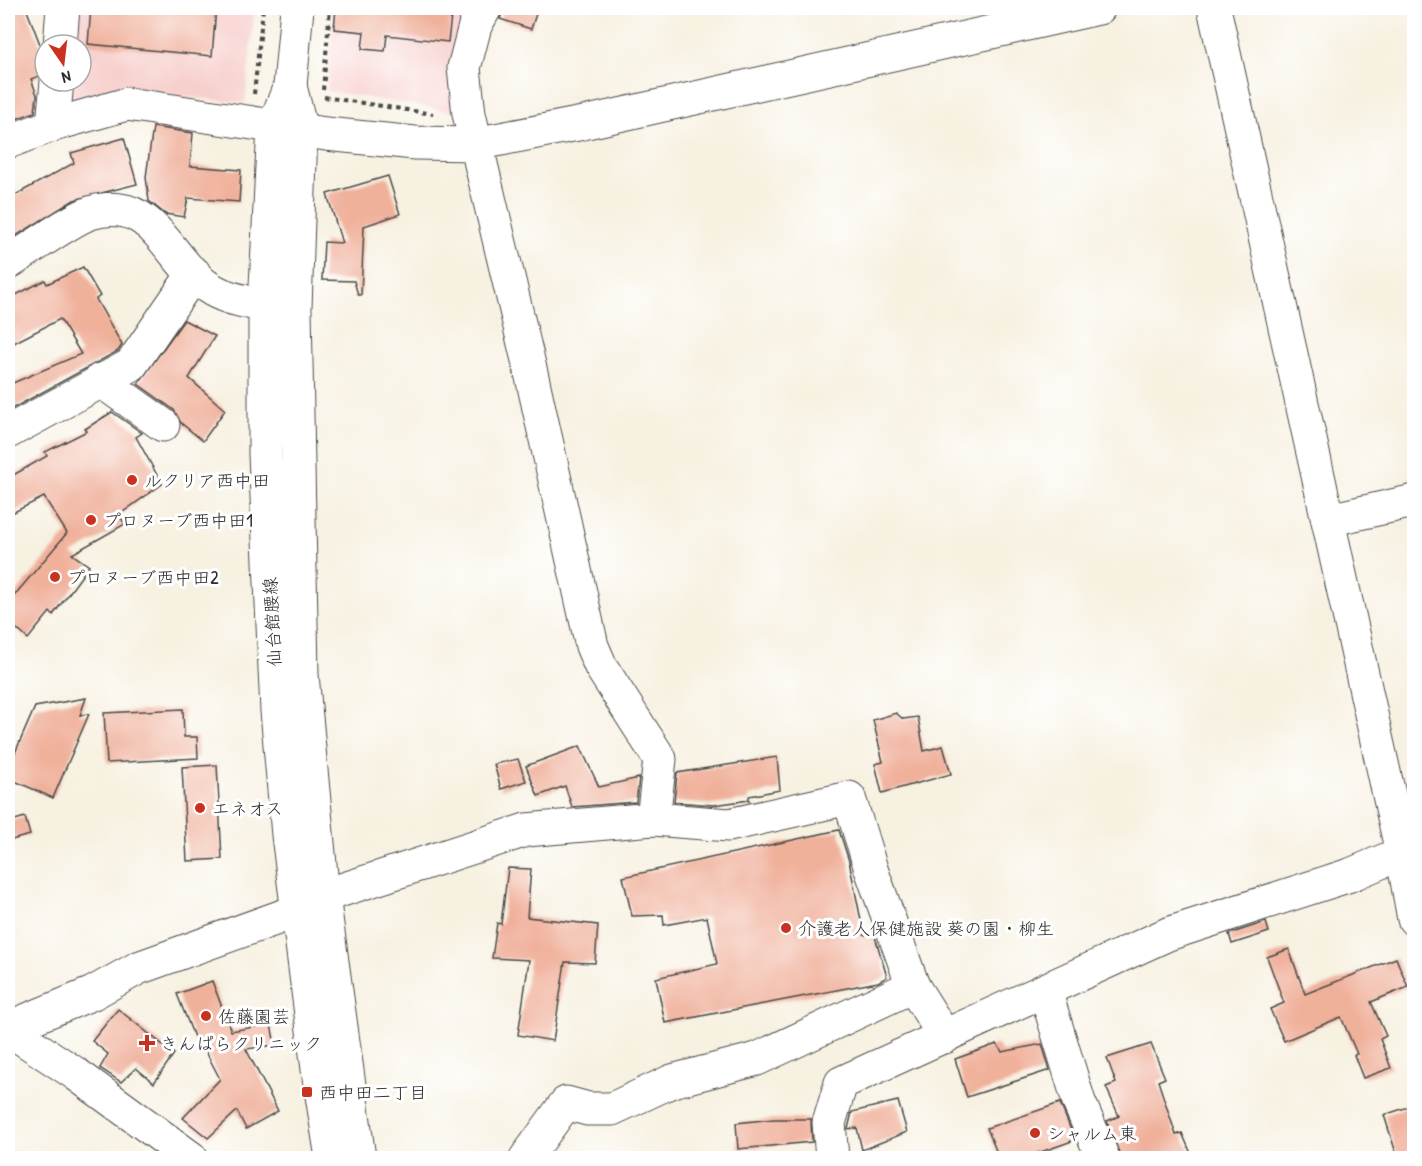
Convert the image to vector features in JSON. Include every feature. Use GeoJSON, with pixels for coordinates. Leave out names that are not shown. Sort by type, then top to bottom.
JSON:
{"type":"FeatureCollection","features":[{"type":"Feature","properties":{"kind":"street"},"geometry":{"type":"LineString","coordinates":[[61,33],[63,8]]}},
{"type":"Feature","properties":{"kind":"street","name":"仙台館腰線"},"geometry":{"type":"LineString","coordinates":[[297,8],[287,128],[265,306],[265,454],[271,611],[279,734],[359,1158]]}},
{"type":"Feature","properties":{"kind":"street"},"geometry":{"type":"LineString","coordinates":[[484,8],[475,26],[464,68],[475,144],[532,377],[592,646],[601,667],[660,759],[653,819]]}},
{"type":"Feature","properties":{"kind":"street"},"geometry":{"type":"LineString","coordinates":[[8,142],[53,124],[127,104],[287,128],[415,143],[475,144],[583,123],[1099,8]]}},
{"type":"Feature","properties":{"kind":"street"},"geometry":{"type":"LineString","coordinates":[[1214,8],[1402,853],[1414,919]]}},
{"type":"Feature","properties":{"kind":"street"},"geometry":{"type":"LineString","coordinates":[[53,124],[56,93]]}},
{"type":"Feature","properties":{"kind":"street","name":"仙台館腰線"},"geometry":{"type":"LineString","coordinates":[[287,128],[295,309],[302,675],[310,904],[332,1158]]}},
{"type":"Feature","properties":{"kind":"street"},"geometry":{"type":"LineString","coordinates":[[8,264],[88,213],[119,208],[140,215],[208,287],[231,298],[265,306]]}},
{"type":"Feature","properties":{"kind":"street"},"geometry":{"type":"LineString","coordinates":[[8,432],[131,365],[194,273]]}},
{"type":"Feature","properties":{"kind":"street"},"geometry":{"type":"LineString","coordinates":[[100,380],[163,425]]}},
{"type":"Feature","properties":{"kind":"street"},"geometry":{"type":"LineString","coordinates":[[1328,520],[1414,501]]}},
{"type":"Feature","properties":{"kind":"street"},"geometry":{"type":"LineString","coordinates":[[8,1028],[93,993],[138,968],[310,904],[526,830],[653,819],[729,825],[849,798],[871,869],[913,986],[945,1037]]}},
{"type":"Feature","properties":{"kind":"street"},"geometry":{"type":"LineString","coordinates":[[832,1158],[829,1123],[841,1083],[1168,934],[1350,875],[1402,853]]}},
{"type":"Feature","properties":{"kind":"street"},"geometry":{"type":"LineString","coordinates":[[526,1158],[566,1103],[588,1109],[612,1109],[672,1081],[757,1059],[913,986]]}},
{"type":"Feature","properties":{"kind":"street"},"geometry":{"type":"LineString","coordinates":[[1045,990],[1079,1102],[1103,1158]]}},
{"type":"Feature","properties":{"kind":"street"},"geometry":{"type":"LineString","coordinates":[[8,1028],[76,1074],[191,1158]]}},
{"type":"Feature","properties":{"kind":"path"},"geometry":{"type":"LineString","coordinates":[[254,101],[263,8]]}},
{"type":"Feature","properties":{"kind":"path"},"geometry":{"type":"LineString","coordinates":[[326,106],[322,88],[330,8]]}},
{"type":"Feature","properties":{"kind":"path"},"geometry":{"type":"LineString","coordinates":[[324,97],[436,114]]}},
{"type":"Feature","properties":{"kind":"shaded area"},"geometry":{"type":"Polygon","coordinates":[[[74,8],[255,8],[245,103],[116,90],[73,102],[64,99],[65,93],[93,93],[93,33],[71,33],[74,8]]]}},
{"type":"Feature","properties":{"kind":"shaded area"},"geometry":{"type":"Polygon","coordinates":[[[334,8],[472,8],[456,112],[327,91],[334,8]]]}},
{"type":"Feature","properties":{"kind":"building"},"geometry":{"type":"Polygon","coordinates":[[[8,8],[26,8],[36,33],[33,33],[33,78],[31,79],[33,93],[37,95],[35,112],[8,122],[8,8]]]}},
{"type":"Feature","properties":{"kind":"building"},"geometry":{"type":"Polygon","coordinates":[[[91,8],[216,8],[212,56],[93,44],[93,33],[89,33],[91,8]]]}},
{"type":"Feature","properties":{"kind":"building"},"geometry":{"type":"Polygon","coordinates":[[[336,8],[452,8],[448,42],[387,35],[385,51],[362,49],[364,32],[334,29],[336,8]]]}},
{"type":"Feature","properties":{"kind":"building"},"geometry":{"type":"Polygon","coordinates":[[[504,8],[538,8],[531,29],[500,19],[504,8]]]}},
{"type":"Feature","properties":{"kind":"building"},"geometry":{"type":"Polygon","coordinates":[[[153,127],[193,133],[190,166],[241,170],[239,202],[188,198],[184,217],[165,214],[149,201],[146,177],[153,127]]]}},
{"type":"Feature","properties":{"kind":"building"},"geometry":{"type":"Polygon","coordinates":[[[124,138],[137,184],[74,200],[8,241],[8,199],[74,163],[71,153],[124,138]]]}},
{"type":"Feature","properties":{"kind":"building"},"geometry":{"type":"Polygon","coordinates":[[[388,176],[400,214],[364,226],[361,295],[358,295],[354,281],[322,280],[324,242],[342,243],[327,194],[388,176]]]}},
{"type":"Feature","properties":{"kind":"building"},"geometry":{"type":"Polygon","coordinates":[[[83,267],[100,296],[96,299],[122,345],[118,351],[8,411],[8,385],[81,354],[60,319],[8,346],[8,299],[45,280],[47,284],[83,267]]]}},
{"type":"Feature","properties":{"kind":"building"},"geometry":{"type":"Polygon","coordinates":[[[184,320],[215,336],[189,378],[225,410],[203,441],[181,423],[174,410],[138,384],[184,320]]]}},
{"type":"Feature","properties":{"kind":"building"},"geometry":{"type":"Polygon","coordinates":[[[112,412],[142,433],[136,437],[162,484],[119,515],[125,524],[72,554],[89,566],[53,615],[50,612],[28,639],[8,621],[8,603],[67,533],[44,497],[8,515],[8,478],[47,456],[45,452],[87,431],[85,429],[112,412]]]}},
{"type":"Feature","properties":{"kind":"building"},"geometry":{"type":"Polygon","coordinates":[[[86,698],[80,715],[89,714],[53,798],[8,778],[8,769],[35,707],[86,698]]]}},
{"type":"Feature","properties":{"kind":"building"},"geometry":{"type":"Polygon","coordinates":[[[183,709],[184,737],[197,737],[198,758],[107,763],[104,713],[183,709]]]}},
{"type":"Feature","properties":{"kind":"building"},"geometry":{"type":"Polygon","coordinates":[[[896,713],[903,719],[918,717],[924,751],[943,746],[951,774],[882,793],[875,764],[883,762],[873,720],[896,713]]]}},
{"type":"Feature","properties":{"kind":"building"},"geometry":{"type":"Polygon","coordinates":[[[580,746],[599,787],[639,778],[636,802],[572,807],[565,786],[538,796],[526,766],[580,746]]]}},
{"type":"Feature","properties":{"kind":"building"},"geometry":{"type":"Polygon","coordinates":[[[777,757],[780,790],[749,796],[749,800],[714,805],[674,802],[677,773],[777,757]]]}},
{"type":"Feature","properties":{"kind":"building"},"geometry":{"type":"Polygon","coordinates":[[[518,759],[526,781],[501,789],[494,764],[518,759]]]}},
{"type":"Feature","properties":{"kind":"building"},"geometry":{"type":"Polygon","coordinates":[[[217,765],[222,859],[187,861],[182,767],[217,765]]]}},
{"type":"Feature","properties":{"kind":"building"},"geometry":{"type":"Polygon","coordinates":[[[25,817],[30,835],[8,841],[8,822],[25,817]]]}},
{"type":"Feature","properties":{"kind":"building","name":"介護老人保健施設 葵の園・柳生"},"geometry":{"type":"Polygon","coordinates":[[[839,830],[849,861],[864,935],[874,933],[887,977],[878,982],[665,1023],[656,978],[717,964],[707,917],[664,925],[663,915],[632,916],[623,877],[839,830]]]}},
{"type":"Feature","properties":{"kind":"building"},"geometry":{"type":"Polygon","coordinates":[[[508,868],[531,869],[527,917],[598,925],[595,963],[565,962],[553,1041],[518,1035],[529,960],[492,958],[497,923],[501,924],[508,868]]]}},
{"type":"Feature","properties":{"kind":"building"},"geometry":{"type":"Polygon","coordinates":[[[1266,922],[1269,932],[1232,944],[1229,934],[1266,922]]]}},
{"type":"Feature","properties":{"kind":"building"},"geometry":{"type":"Polygon","coordinates":[[[1289,949],[1305,994],[1396,958],[1408,987],[1371,1002],[1386,1036],[1380,1039],[1391,1068],[1363,1078],[1354,1055],[1357,1054],[1341,1017],[1284,1041],[1270,1009],[1284,1003],[1267,957],[1289,949]]]}},
{"type":"Feature","properties":{"kind":"building"},"geometry":{"type":"Polygon","coordinates":[[[212,981],[231,1031],[271,1024],[275,1045],[246,1049],[278,1111],[246,1129],[237,1111],[208,1138],[183,1118],[220,1079],[205,1050],[200,1052],[177,994],[212,981]]]}},
{"type":"Feature","properties":{"kind":"building"},"geometry":{"type":"Polygon","coordinates":[[[118,1009],[174,1054],[154,1083],[136,1068],[121,1082],[100,1068],[108,1054],[92,1041],[118,1009]]]}},
{"type":"Feature","properties":{"kind":"building"},"geometry":{"type":"Polygon","coordinates":[[[997,1044],[1002,1052],[1042,1044],[1050,1070],[967,1097],[955,1059],[997,1044]]]}},
{"type":"Feature","properties":{"kind":"building"},"geometry":{"type":"Polygon","coordinates":[[[1151,1044],[1165,1078],[1158,1081],[1176,1135],[1182,1133],[1193,1158],[1121,1158],[1107,1121],[1119,1116],[1106,1087],[1116,1083],[1107,1058],[1151,1044]]]}},
{"type":"Feature","properties":{"kind":"building"},"geometry":{"type":"Polygon","coordinates":[[[898,1101],[907,1132],[862,1150],[857,1128],[848,1129],[852,1112],[898,1101]]]}},
{"type":"Feature","properties":{"kind":"building","name":"シャルム東"},"geometry":{"type":"Polygon","coordinates":[[[1060,1103],[1075,1140],[1024,1158],[999,1158],[987,1128],[1060,1103]]]}},
{"type":"Feature","properties":{"kind":"building"},"geometry":{"type":"Polygon","coordinates":[[[1414,1105],[1414,1151],[1397,1156],[1384,1115],[1414,1105]]]}},
{"type":"Feature","properties":{"kind":"building"},"geometry":{"type":"Polygon","coordinates":[[[774,1119],[811,1119],[812,1142],[738,1149],[736,1123],[774,1119]]]}},
{"type":"Feature","properties":{"kind":"place","name":"ルクリア西中田"},"geometry":{"type":"Point","coordinates":[132,480]}},
{"type":"Feature","properties":{"kind":"place","name":"プロヌーブ西中田1"},"geometry":{"type":"Point","coordinates":[91,520]}},
{"type":"Feature","properties":{"kind":"place","name":"プロヌーブ西中田2"},"geometry":{"type":"Point","coordinates":[55,577]}},
{"type":"Feature","properties":{"kind":"place","name":"エネオス"},"geometry":{"type":"Point","coordinates":[200,808]}},
{"type":"Feature","properties":{"kind":"place","name":"介護老人保健施設 葵の園・柳生"},"geometry":{"type":"Point","coordinates":[786,928]}},
{"type":"Feature","properties":{"kind":"place","name":"佐藤園芸"},"geometry":{"type":"Point","coordinates":[206,1016]}},
{"type":"Feature","properties":{"kind":"place","name":"きんぱらクリニック"},"geometry":{"type":"Point","coordinates":[147,1043]}},
{"type":"Feature","properties":{"kind":"place","name":"西中田二丁目"},"geometry":{"type":"Point","coordinates":[307,1092]}},
{"type":"Feature","properties":{"kind":"place","name":"シャルム東"},"geometry":{"type":"Point","coordinates":[1035,1133]}}]}
